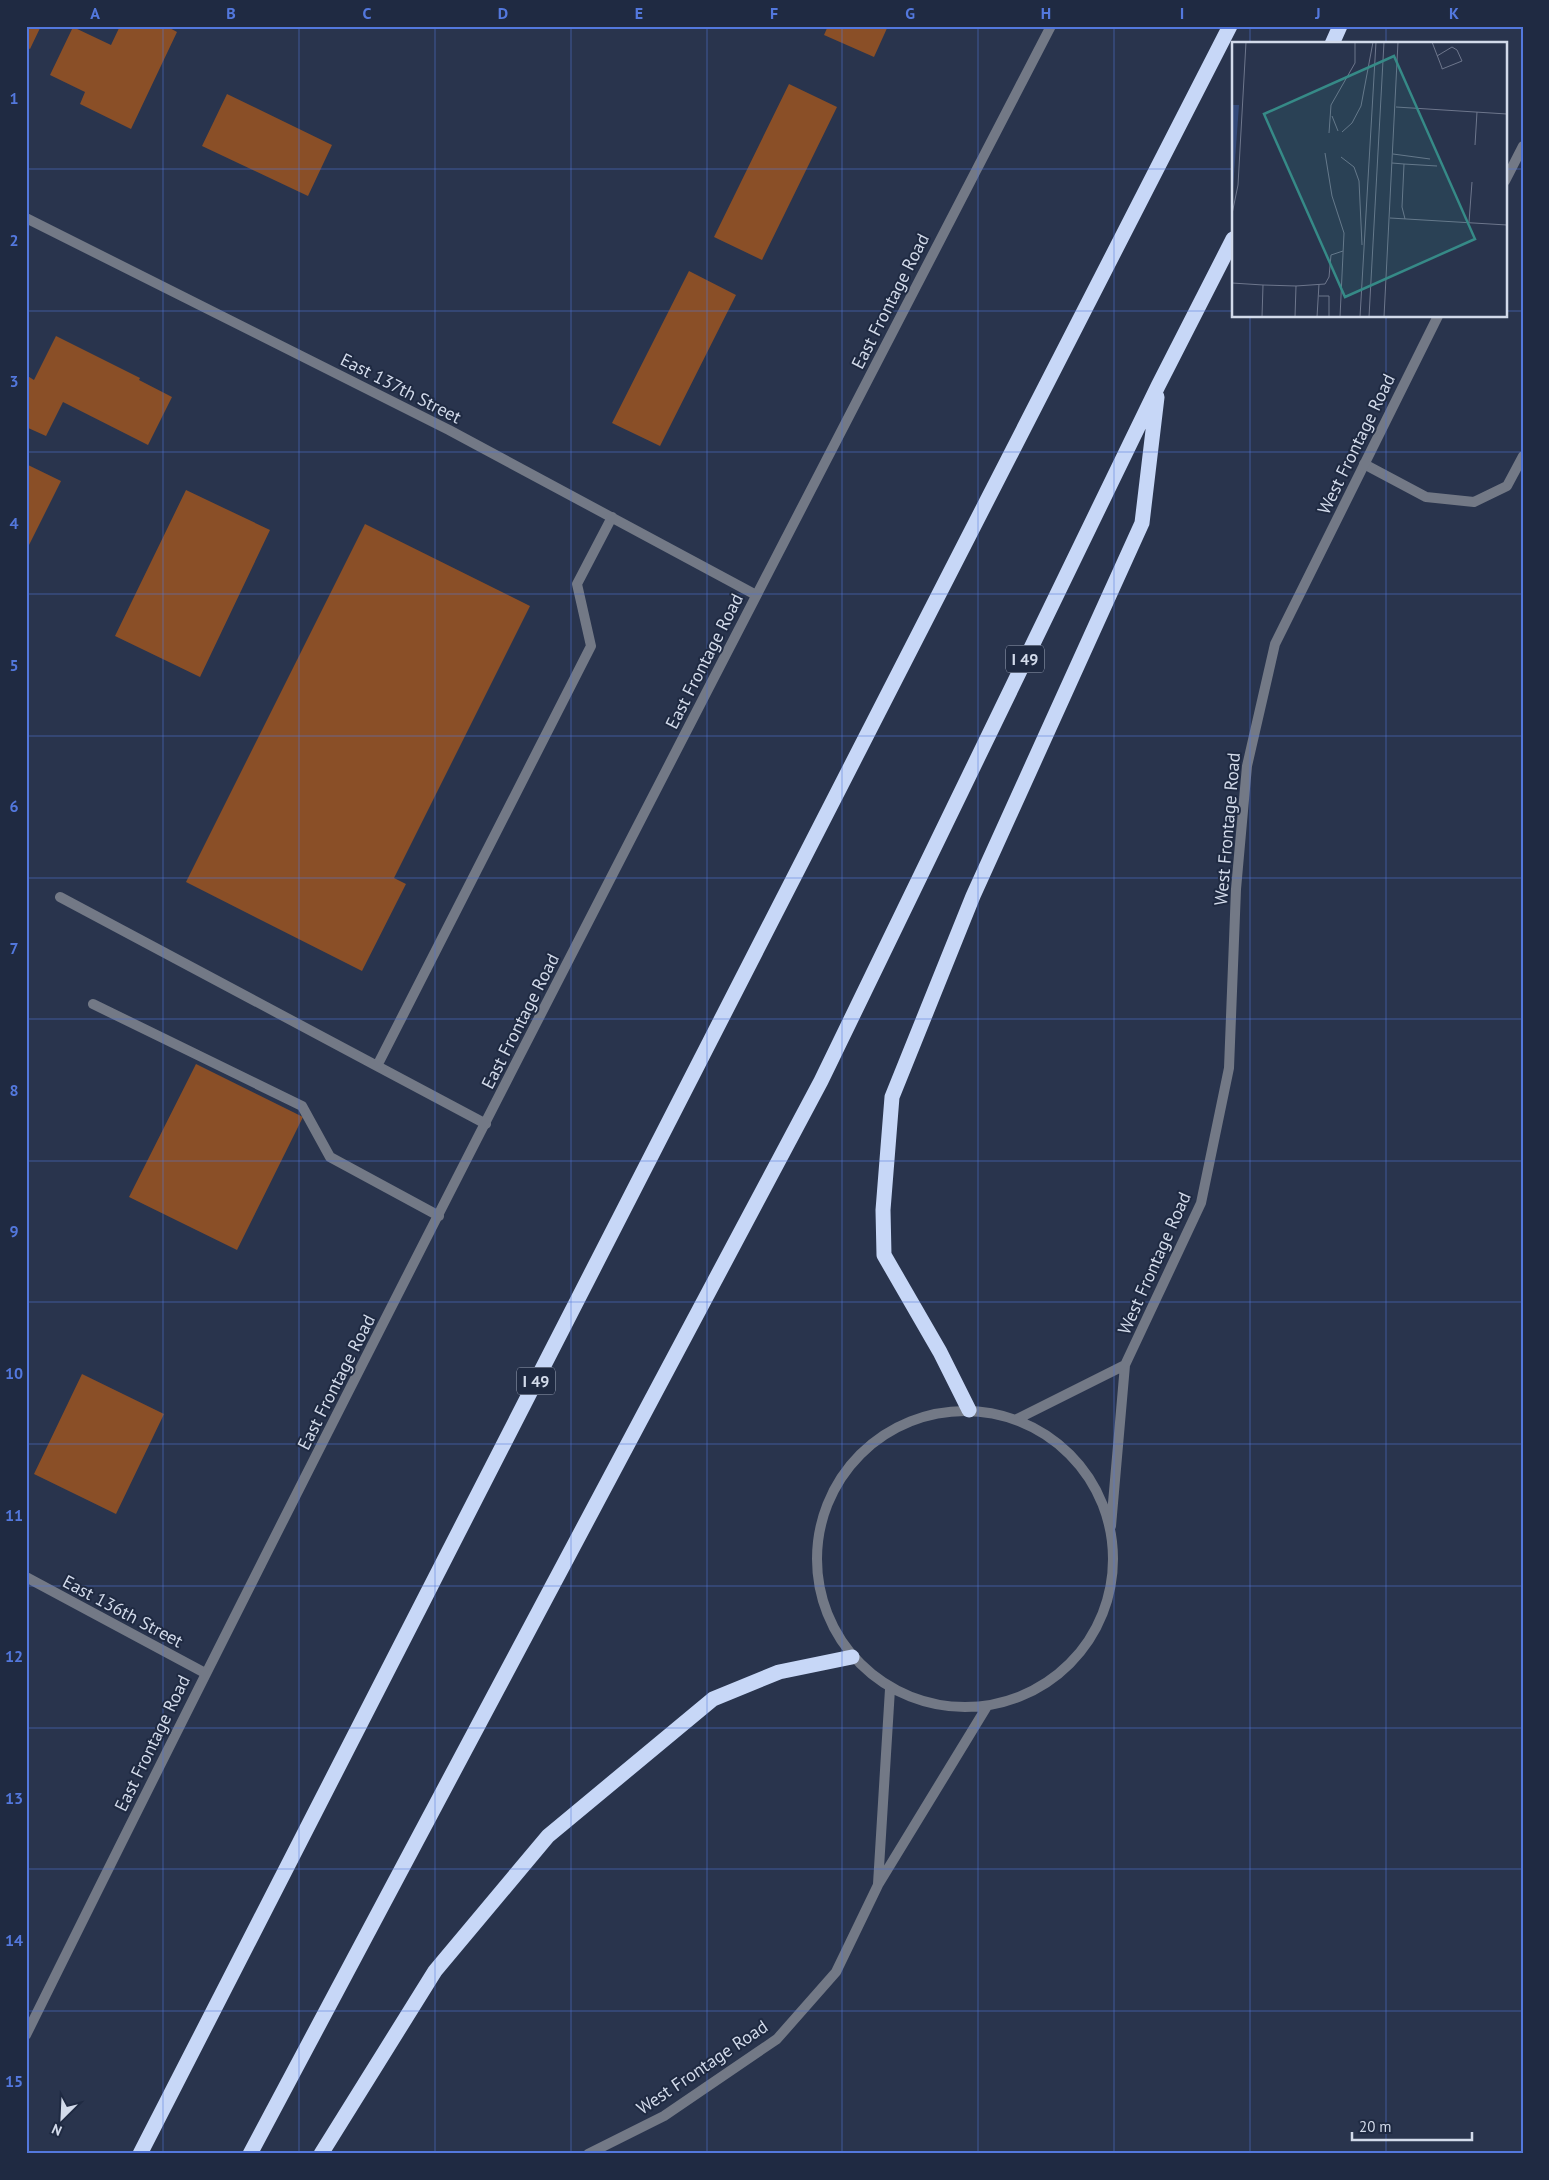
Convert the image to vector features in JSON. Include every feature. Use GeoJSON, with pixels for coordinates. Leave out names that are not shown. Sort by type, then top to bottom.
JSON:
{"type":"FeatureCollection","features":[{"type":"Feature","properties":{"kind":"highway","name":"I 49"},"geometry":{"type":"LineString","coordinates":[[140,2154],[1230,26]]}},
{"type":"Feature","properties":{"kind":"highway"},"geometry":{"type":"LineString","coordinates":[[1333,42],[1340,26]]}},
{"type":"Feature","properties":{"kind":"highway","name":"I 49"},"geometry":{"type":"LineString","coordinates":[[250,2154],[821,1081],[1158,386],[1232,241]]}},
{"type":"Feature","properties":{"kind":"highway"},"geometry":{"type":"LineString","coordinates":[[969,1410],[940,1352],[884,1254],[883,1210],[892,1097],[972,896],[1142,523],[1158,386]]}},
{"type":"Feature","properties":{"kind":"highway"},"geometry":{"type":"LineString","coordinates":[[321,2154],[435,1971],[548,1836],[713,1700],[779,1672],[852,1657]]}},
{"type":"Feature","properties":{"kind":"street","name":"East Frontage Road"},"geometry":{"type":"LineString","coordinates":[[26,2035],[205,1673],[756,595],[1051,26]]}},
{"type":"Feature","properties":{"kind":"street"},"geometry":{"type":"LineString","coordinates":[[1506,179],[1523,146]]}},
{"type":"Feature","properties":{"kind":"street","name":"East 137th Street"},"geometry":{"type":"LineString","coordinates":[[26,218],[449,430],[756,595]]}},
{"type":"Feature","properties":{"kind":"street","name":"West Frontage Road"},"geometry":{"type":"LineString","coordinates":[[1111,1526],[1125,1365],[1201,1203],[1230,1068],[1236,889],[1247,766],[1275,644],[1437,318]]}},
{"type":"Feature","properties":{"kind":"street"},"geometry":{"type":"LineString","coordinates":[[1364,464],[1426,498],[1474,502],[1507,486],[1523,456]]}},
{"type":"Feature","properties":{"kind":"street"},"geometry":{"type":"LineString","coordinates":[[377,1066],[591,646],[578,584],[612,517]]}},
{"type":"Feature","properties":{"kind":"street"},"geometry":{"type":"LineString","coordinates":[[60,897],[486,1124]]}},
{"type":"Feature","properties":{"kind":"street"},"geometry":{"type":"LineString","coordinates":[[93,1004],[302,1106],[330,1157],[439,1216]]}},
{"type":"Feature","properties":{"kind":"street"},"geometry":{"type":"LineString","coordinates":[[1017,1419],[1125,1365]]}},
{"type":"Feature","properties":{"kind":"street"},"geometry":{"type":"LineString","coordinates":[[969,1410],[1017,1419],[1060,1444],[1092,1481],[1111,1526],[1114,1575],[1100,1622],[1074,1663],[1034,1692],[986,1708],[937,1706],[890,1689],[852,1657],[826,1615],[814,1567],[820,1518],[842,1473],[876,1438],[921,1416],[969,1410]]}},
{"type":"Feature","properties":{"kind":"street","name":"East 136th Street"},"geometry":{"type":"LineString","coordinates":[[26,1578],[205,1673]]}},
{"type":"Feature","properties":{"kind":"street","name":"West Frontage Road"},"geometry":{"type":"LineString","coordinates":[[878,1885],[890,1689]]}},
{"type":"Feature","properties":{"kind":"street","name":"West Frontage Road"},"geometry":{"type":"LineString","coordinates":[[588,2154],[664,2116],[777,2039],[836,1972],[878,1885],[986,1708]]}},
{"type":"Feature","properties":{"kind":"building"},"geometry":{"type":"Polygon","coordinates":[[[26,26],[41,26],[30,49],[26,47],[26,26]]]}},
{"type":"Feature","properties":{"kind":"building"},"geometry":{"type":"Polygon","coordinates":[[[120,26],[166,26],[177,32],[131,129],[80,104],[85,92],[50,75],[73,27],[111,45],[120,26]]]}},
{"type":"Feature","properties":{"kind":"building"},"geometry":{"type":"Polygon","coordinates":[[[828,26],[888,26],[874,57],[824,35],[828,26]]]}},
{"type":"Feature","properties":{"kind":"building"},"geometry":{"type":"Polygon","coordinates":[[[789,84],[837,107],[762,260],[714,237],[789,84]]]}},
{"type":"Feature","properties":{"kind":"building"},"geometry":{"type":"Polygon","coordinates":[[[227,94],[332,145],[308,196],[202,146],[227,94]]]}},
{"type":"Feature","properties":{"kind":"building"},"geometry":{"type":"Polygon","coordinates":[[[689,271],[736,295],[660,446],[612,423],[689,271]]]}},
{"type":"Feature","properties":{"kind":"building"},"geometry":{"type":"Polygon","coordinates":[[[56,336],[140,378],[139,380],[172,397],[148,445],[63,402],[46,436],[26,427],[26,375],[34,380],[56,336]]]}},
{"type":"Feature","properties":{"kind":"building"},"geometry":{"type":"Polygon","coordinates":[[[26,464],[61,481],[26,551],[26,464]]]}},
{"type":"Feature","properties":{"kind":"building"},"geometry":{"type":"Polygon","coordinates":[[[186,490],[270,530],[200,677],[115,636],[186,490]]]}},
{"type":"Feature","properties":{"kind":"building"},"geometry":{"type":"Polygon","coordinates":[[[365,524],[530,606],[394,878],[406,884],[362,971],[186,882],[365,524]]]}},
{"type":"Feature","properties":{"kind":"building"},"geometry":{"type":"Polygon","coordinates":[[[196,1064],[303,1117],[237,1250],[129,1197],[196,1064]]]}},
{"type":"Feature","properties":{"kind":"building"},"geometry":{"type":"Polygon","coordinates":[[[82,1374],[164,1414],[116,1514],[34,1474],[82,1374]]]}}]}
